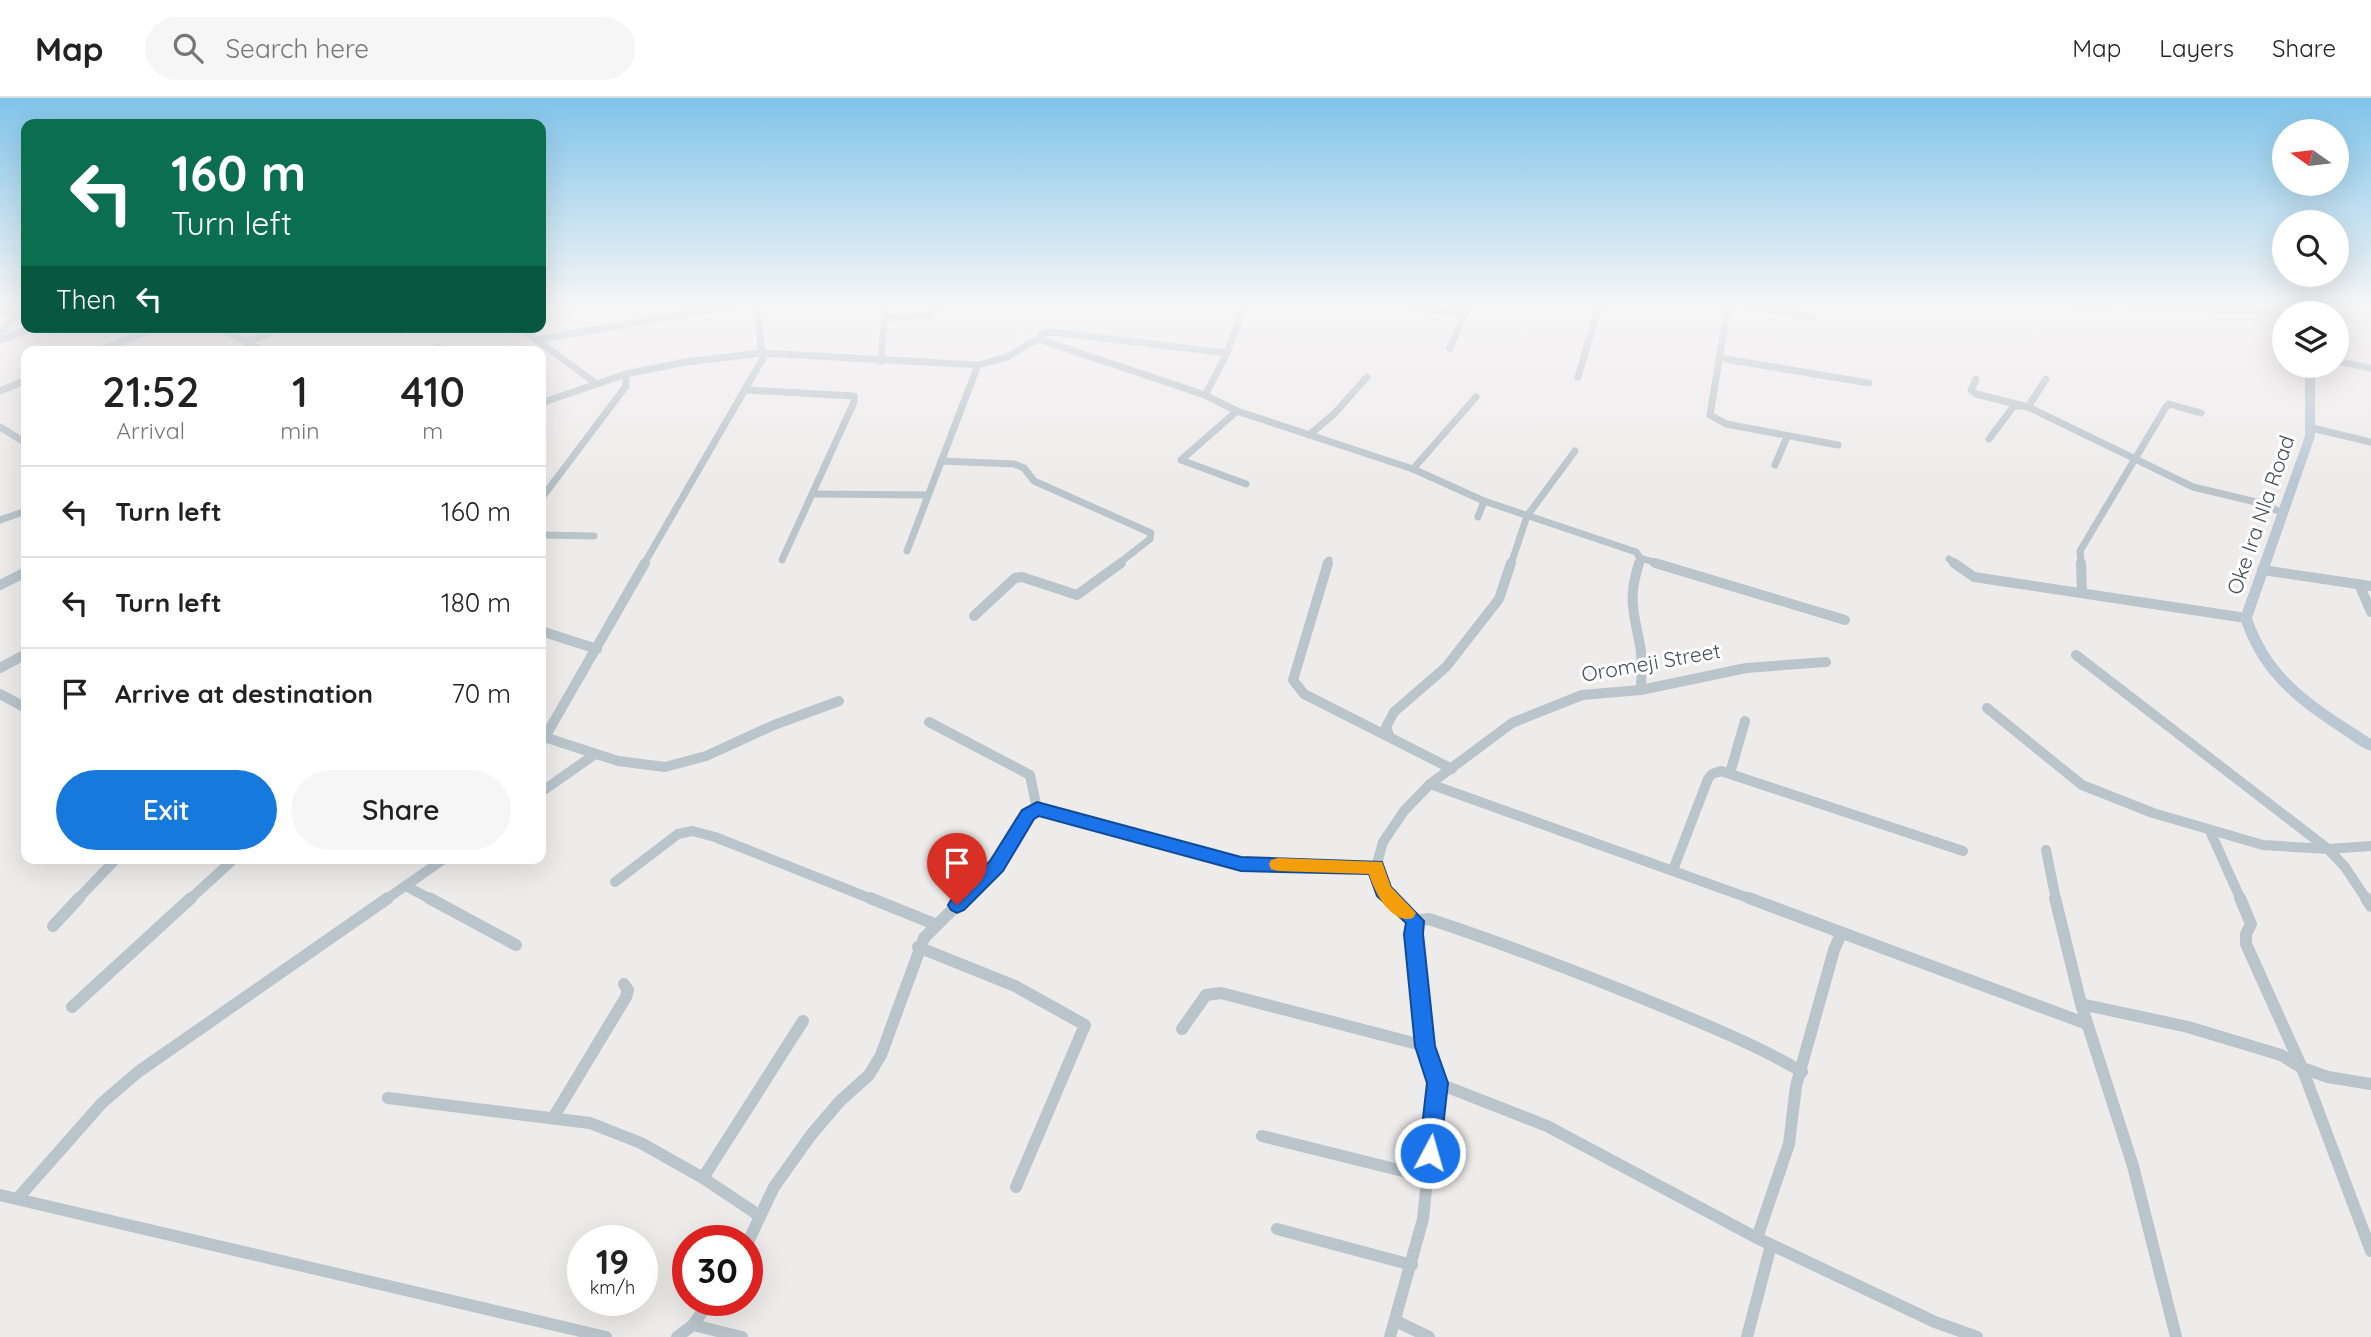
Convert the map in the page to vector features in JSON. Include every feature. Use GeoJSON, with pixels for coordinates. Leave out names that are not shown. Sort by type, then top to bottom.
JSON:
{"type":"FeatureCollection","features":[{"type":"Feature","properties":{"kind":"street"},"geometry":{"type":"LineString","coordinates":[[569,364],[597,384]]}},
{"type":"Feature","properties":{"kind":"street"},"geometry":{"type":"LineString","coordinates":[[546,400],[626,374],[678,364]]}},
{"type":"Feature","properties":{"kind":"street"},"geometry":{"type":"LineString","coordinates":[[546,731],[597,649],[747,390],[759,364]]}},
{"type":"Feature","properties":{"kind":"street"},"geometry":{"type":"LineString","coordinates":[[949,364],[982,364]]}},
{"type":"Feature","properties":{"kind":"street"},"geometry":{"type":"LineString","coordinates":[[1112,364],[1206,395],[1237,411],[1413,469],[1484,501],[1636,552],[1640,558],[1845,620]]}},
{"type":"Feature","properties":{"kind":"street"},"geometry":{"type":"LineString","coordinates":[[1206,395],[1222,364]]}},
{"type":"Feature","properties":{"kind":"street"},"geometry":{"type":"LineString","coordinates":[[1578,377],[1582,364]]}},
{"type":"Feature","properties":{"kind":"street"},"geometry":{"type":"LineString","coordinates":[[1718,364],[1710,415],[1726,424],[1838,445]]}},
{"type":"Feature","properties":{"kind":"street"},"geometry":{"type":"LineString","coordinates":[[1754,364],[1869,383]]}},
{"type":"Feature","properties":{"kind":"street"},"geometry":{"type":"LineString","coordinates":[[2350,364],[2371,368]]}},
{"type":"Feature","properties":{"kind":"street"},"geometry":{"type":"LineString","coordinates":[[907,551],[978,365]]}},
{"type":"Feature","properties":{"kind":"street"},"geometry":{"type":"LineString","coordinates":[[546,492],[626,386],[626,374]]}},
{"type":"Feature","properties":{"kind":"street"},"geometry":{"type":"LineString","coordinates":[[1309,435],[1334,414],[1367,377]]}},
{"type":"Feature","properties":{"kind":"street","name":"Oke Ira Nla Road"},"geometry":{"type":"LineString","coordinates":[[2310,378],[2312,428],[2246,618],[2255,648],[2288,688],[2371,746]]}},
{"type":"Feature","properties":{"kind":"street"},"geometry":{"type":"LineString","coordinates":[[1976,379],[1972,391],[2024,406],[2193,487],[2256,502],[2281,512]]}},
{"type":"Feature","properties":{"kind":"street"},"geometry":{"type":"LineString","coordinates":[[2024,406],[2046,379]]}},
{"type":"Feature","properties":{"kind":"street"},"geometry":{"type":"LineString","coordinates":[[0,391],[21,382]]}},
{"type":"Feature","properties":{"kind":"street"},"geometry":{"type":"LineString","coordinates":[[747,390],[854,396],[854,402],[782,560]]}},
{"type":"Feature","properties":{"kind":"street"},"geometry":{"type":"LineString","coordinates":[[1413,469],[1476,397]]}},
{"type":"Feature","properties":{"kind":"street"},"geometry":{"type":"LineString","coordinates":[[2082,593],[2080,551],[2169,404],[2201,413]]}},
{"type":"Feature","properties":{"kind":"street"},"geometry":{"type":"LineString","coordinates":[[1990,439],[2014,406],[2024,406]]}},
{"type":"Feature","properties":{"kind":"street"},"geometry":{"type":"LineString","coordinates":[[1237,411],[1181,460],[1246,484]]}},
{"type":"Feature","properties":{"kind":"street"},"geometry":{"type":"LineString","coordinates":[[0,427],[21,440]]}},
{"type":"Feature","properties":{"kind":"street"},"geometry":{"type":"LineString","coordinates":[[2312,428],[2371,442]]}},
{"type":"Feature","properties":{"kind":"street"},"geometry":{"type":"LineString","coordinates":[[1775,465],[1787,437]]}},
{"type":"Feature","properties":{"kind":"street"},"geometry":{"type":"LineString","coordinates":[[1451,769],[1396,741],[1386,727],[1394,712],[1446,667],[1499,599],[1527,516],[1575,451]]}},
{"type":"Feature","properties":{"kind":"street"},"geometry":{"type":"LineString","coordinates":[[941,461],[1014,464],[1024,468],[1034,481],[1151,533],[1150,539],[1084,592],[1069,594],[1021,576],[1015,578],[974,616]]}},
{"type":"Feature","properties":{"kind":"street"},"geometry":{"type":"LineString","coordinates":[[812,494],[928,495]]}},
{"type":"Feature","properties":{"kind":"street"},"geometry":{"type":"LineString","coordinates":[[1478,517],[1484,501]]}},
{"type":"Feature","properties":{"kind":"street"},"geometry":{"type":"LineString","coordinates":[[0,520],[21,513]]}},
{"type":"Feature","properties":{"kind":"street"},"geometry":{"type":"LineString","coordinates":[[546,535],[594,536]]}},
{"type":"Feature","properties":{"kind":"street"},"geometry":{"type":"LineString","coordinates":[[1640,558],[1631,588],[1634,625],[1641,647],[1641,690]]}},
{"type":"Feature","properties":{"kind":"street"},"geometry":{"type":"LineString","coordinates":[[1949,559],[1975,577],[2246,618]]}},
{"type":"Feature","properties":{"kind":"street"},"geometry":{"type":"LineString","coordinates":[[1329,560],[1293,680],[1304,694],[1390,735]]}},
{"type":"Feature","properties":{"kind":"street"},"geometry":{"type":"LineString","coordinates":[[2262,570],[2371,586]]}},
{"type":"Feature","properties":{"kind":"street"},"geometry":{"type":"LineString","coordinates":[[0,585],[21,574]]}},
{"type":"Feature","properties":{"kind":"street"},"geometry":{"type":"LineString","coordinates":[[2359,584],[2371,612]]}},
{"type":"Feature","properties":{"kind":"street"},"geometry":{"type":"LineString","coordinates":[[546,633],[597,649]]}},
{"type":"Feature","properties":{"kind":"street"},"geometry":{"type":"LineString","coordinates":[[2076,655],[2328,849],[2345,867],[2371,905]]}},
{"type":"Feature","properties":{"kind":"street"},"geometry":{"type":"LineString","coordinates":[[0,668],[21,657]]}},
{"type":"Feature","properties":{"kind":"street","name":"Oromeji Street"},"geometry":{"type":"LineString","coordinates":[[1376,867],[1383,842],[1404,811],[1430,784],[1512,723],[1582,695],[1641,690],[1746,668],[1826,662]]}},
{"type":"Feature","properties":{"kind":"street"},"geometry":{"type":"LineString","coordinates":[[0,694],[21,705]]}},
{"type":"Feature","properties":{"kind":"street"},"geometry":{"type":"LineString","coordinates":[[546,737],[594,755],[645,766],[685,764],[776,724],[839,701]]}},
{"type":"Feature","properties":{"kind":"street"},"geometry":{"type":"LineString","coordinates":[[1987,708],[2090,790],[2210,831],[2263,845],[2328,849],[2371,846]]}},
{"type":"Feature","properties":{"kind":"street"},"geometry":{"type":"LineString","coordinates":[[1730,773],[1745,721]]}},
{"type":"Feature","properties":{"kind":"street"},"geometry":{"type":"LineString","coordinates":[[929,722],[1030,775],[1037,809]]}},
{"type":"Feature","properties":{"kind":"street"},"geometry":{"type":"LineString","coordinates":[[546,789],[594,755]]}},
{"type":"Feature","properties":{"kind":"street"},"geometry":{"type":"LineString","coordinates":[[1674,870],[1712,774],[1730,773],[1963,851]]}},
{"type":"Feature","properties":{"kind":"street"},"geometry":{"type":"LineString","coordinates":[[1430,784],[1674,870],[2087,1024]]}},
{"type":"Feature","properties":{"kind":"street"},"geometry":{"type":"LineString","coordinates":[[756,1225],[775,1187],[811,1135],[840,1101],[869,1075],[881,1055],[918,947],[997,866],[1028,815],[1037,809],[1241,864],[1376,867],[1383,891],[1415,921]]}},
{"type":"Feature","properties":{"kind":"street"},"geometry":{"type":"LineString","coordinates":[[615,882],[678,834],[692,831],[715,837],[937,925]]}},
{"type":"Feature","properties":{"kind":"street"},"geometry":{"type":"LineString","coordinates":[[2210,831],[2248,913],[2251,924],[2246,934],[2246,944],[2302,1068],[2371,1251]]}},
{"type":"Feature","properties":{"kind":"street"},"geometry":{"type":"LineString","coordinates":[[2046,850],[2053,892],[2062,919],[2081,1004],[2133,1166],[2176,1337]]}},
{"type":"Feature","properties":{"kind":"street"},"geometry":{"type":"LineString","coordinates":[[53,926],[111,864]]}},
{"type":"Feature","properties":{"kind":"street"},"geometry":{"type":"LineString","coordinates":[[72,1007],[229,864]]}},
{"type":"Feature","properties":{"kind":"street"},"geometry":{"type":"LineString","coordinates":[[18,1198],[117,1089],[437,864]]}},
{"type":"Feature","properties":{"kind":"street"},"geometry":{"type":"LineString","coordinates":[[406,886],[516,945]]}},
{"type":"Feature","properties":{"kind":"street"},"geometry":{"type":"LineString","coordinates":[[1415,921],[1429,919],[1593,976],[1773,1055],[1801,1072]]}},
{"type":"Feature","properties":{"kind":"street"},"geometry":{"type":"LineString","coordinates":[[1390,1337],[1423,1219],[1437,1083],[1425,1046],[1415,921]]}},
{"type":"Feature","properties":{"kind":"street"},"geometry":{"type":"LineString","coordinates":[[1757,1238],[1788,1148],[1797,1101],[1796,1086],[1834,950],[1841,934]]}},
{"type":"Feature","properties":{"kind":"street"},"geometry":{"type":"LineString","coordinates":[[918,947],[1015,986],[1085,1025],[1016,1187]]}},
{"type":"Feature","properties":{"kind":"street"},"geometry":{"type":"LineString","coordinates":[[552,1118],[626,997],[628,989],[624,984]]}},
{"type":"Feature","properties":{"kind":"street"},"geometry":{"type":"LineString","coordinates":[[1182,1029],[1206,995],[1222,993],[1425,1046]]}},
{"type":"Feature","properties":{"kind":"street"},"geometry":{"type":"LineString","coordinates":[[2081,1004],[2198,1030],[2281,1055],[2302,1068],[2328,1077],[2371,1084]]}},
{"type":"Feature","properties":{"kind":"street"},"geometry":{"type":"LineString","coordinates":[[703,1178],[803,1021]]}},
{"type":"Feature","properties":{"kind":"street"},"geometry":{"type":"LineString","coordinates":[[1437,1083],[1546,1126],[1771,1245],[1935,1322],[1977,1337]]}},
{"type":"Feature","properties":{"kind":"street"},"geometry":{"type":"LineString","coordinates":[[388,1098],[590,1123],[641,1143],[703,1178],[760,1216]]}},
{"type":"Feature","properties":{"kind":"street"},"geometry":{"type":"LineString","coordinates":[[1262,1136],[1427,1177]]}},
{"type":"Feature","properties":{"kind":"street"},"geometry":{"type":"LineString","coordinates":[[0,1195],[606,1337]]}},
{"type":"Feature","properties":{"kind":"street"},"geometry":{"type":"LineString","coordinates":[[1277,1229],[1412,1265]]}},
{"type":"Feature","properties":{"kind":"street"},"geometry":{"type":"LineString","coordinates":[[1747,1337],[1771,1245]]}},
{"type":"Feature","properties":{"kind":"street"},"geometry":{"type":"LineString","coordinates":[[677,1337],[693,1325],[699,1316]]}},
{"type":"Feature","properties":{"kind":"street"},"geometry":{"type":"LineString","coordinates":[[1396,1321],[1429,1337]]}},
{"type":"Feature","properties":{"kind":"street"},"geometry":{"type":"LineString","coordinates":[[693,1325],[742,1337]]}},
{"type":"Feature","properties":{"kind":"slow traffic"},"geometry":{"type":"LineString","coordinates":[[1278,864],[1376,867],[1383,891],[1407,913]]}},
{"type":"Feature","properties":{"kind":"route"},"geometry":{"type":"LineString","coordinates":[[957,905],[997,866],[1028,815],[1037,809],[1057,812],[1241,864],[1376,867],[1383,891],[1415,921],[1425,1046],[1437,1083],[1430,1153]]}}]}
